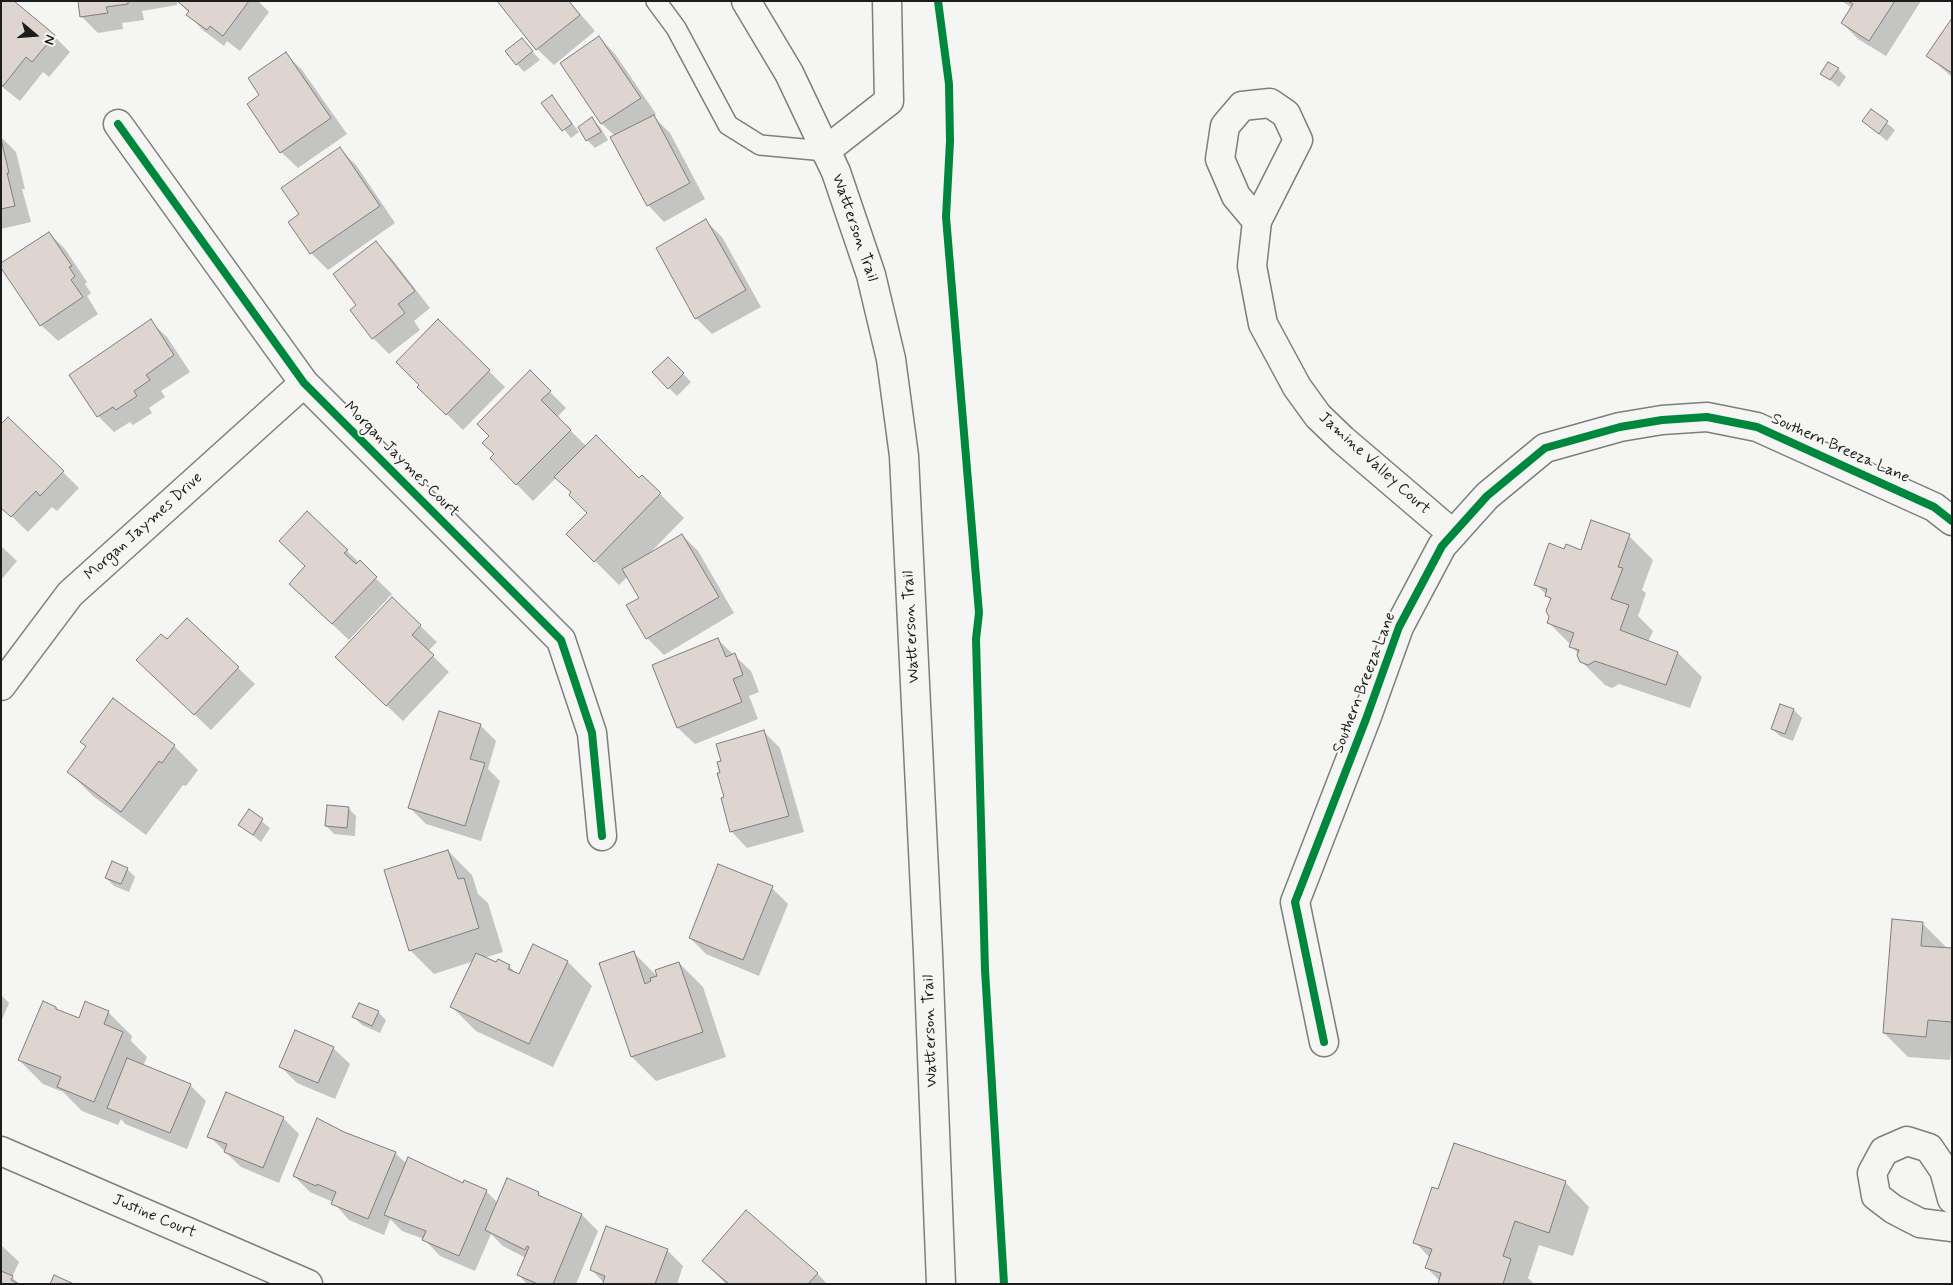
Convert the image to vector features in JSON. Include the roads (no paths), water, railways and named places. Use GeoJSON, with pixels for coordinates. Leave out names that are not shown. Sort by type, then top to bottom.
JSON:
{"type":"FeatureCollection","features":[{"type":"Feature","properties":{"kind":"street","name":"Watterson Trail"},"geometry":{"type":"LineString","coordinates":[[746,1],[789,73],[836,172],[871,276],[891,359],[904,456],[941,1284]]}},
{"type":"Feature","properties":{"kind":"street"},"geometry":{"type":"LineString","coordinates":[[825,151],[889,101],[887,1]]}},
{"type":"Feature","properties":{"kind":"street","name":"Morgan Jaymes Court"},"geometry":{"type":"LineString","coordinates":[[118,124],[304,383],[561,640],[592,733],[602,836]]}},
{"type":"Feature","properties":{"kind":"street","name":"Jamine Valley Court"},"geometry":{"type":"LineString","coordinates":[[1257,221],[1252,266],[1263,324],[1297,387],[1318,416],[1336,434],[1453,534]]}},
{"type":"Feature","properties":{"kind":"street","name":"Morgan Jaymes Drive"},"geometry":{"type":"LineString","coordinates":[[1,686],[70,594],[304,383]]}},
{"type":"Feature","properties":{"kind":"street","name":"Southern Breeza Lane"},"geometry":{"type":"LineString","coordinates":[[1324,1042],[1296,902],[1400,627],[1442,546],[1487,496],[1545,448],[1620,427],[1662,420],[1707,417],[1757,427],[1934,507],[1952,521]]}},
{"type":"Feature","properties":{"kind":"street"},"geometry":{"type":"LineString","coordinates":[[1952,1199],[1944,1170],[1929,1148],[1907,1141],[1884,1151],[1872,1173],[1876,1196],[1893,1209],[1920,1223],[1952,1228]]}},
{"type":"Feature","properties":{"kind":"street","name":"Justine Court"},"geometry":{"type":"LineString","coordinates":[[1,1151],[308,1284]]}},
{"type":"Feature","properties":{"kind":"lane"},"geometry":{"type":"LineString","coordinates":[[656,1],[676,28],[728,125],[760,145],[825,151]]}}]}
